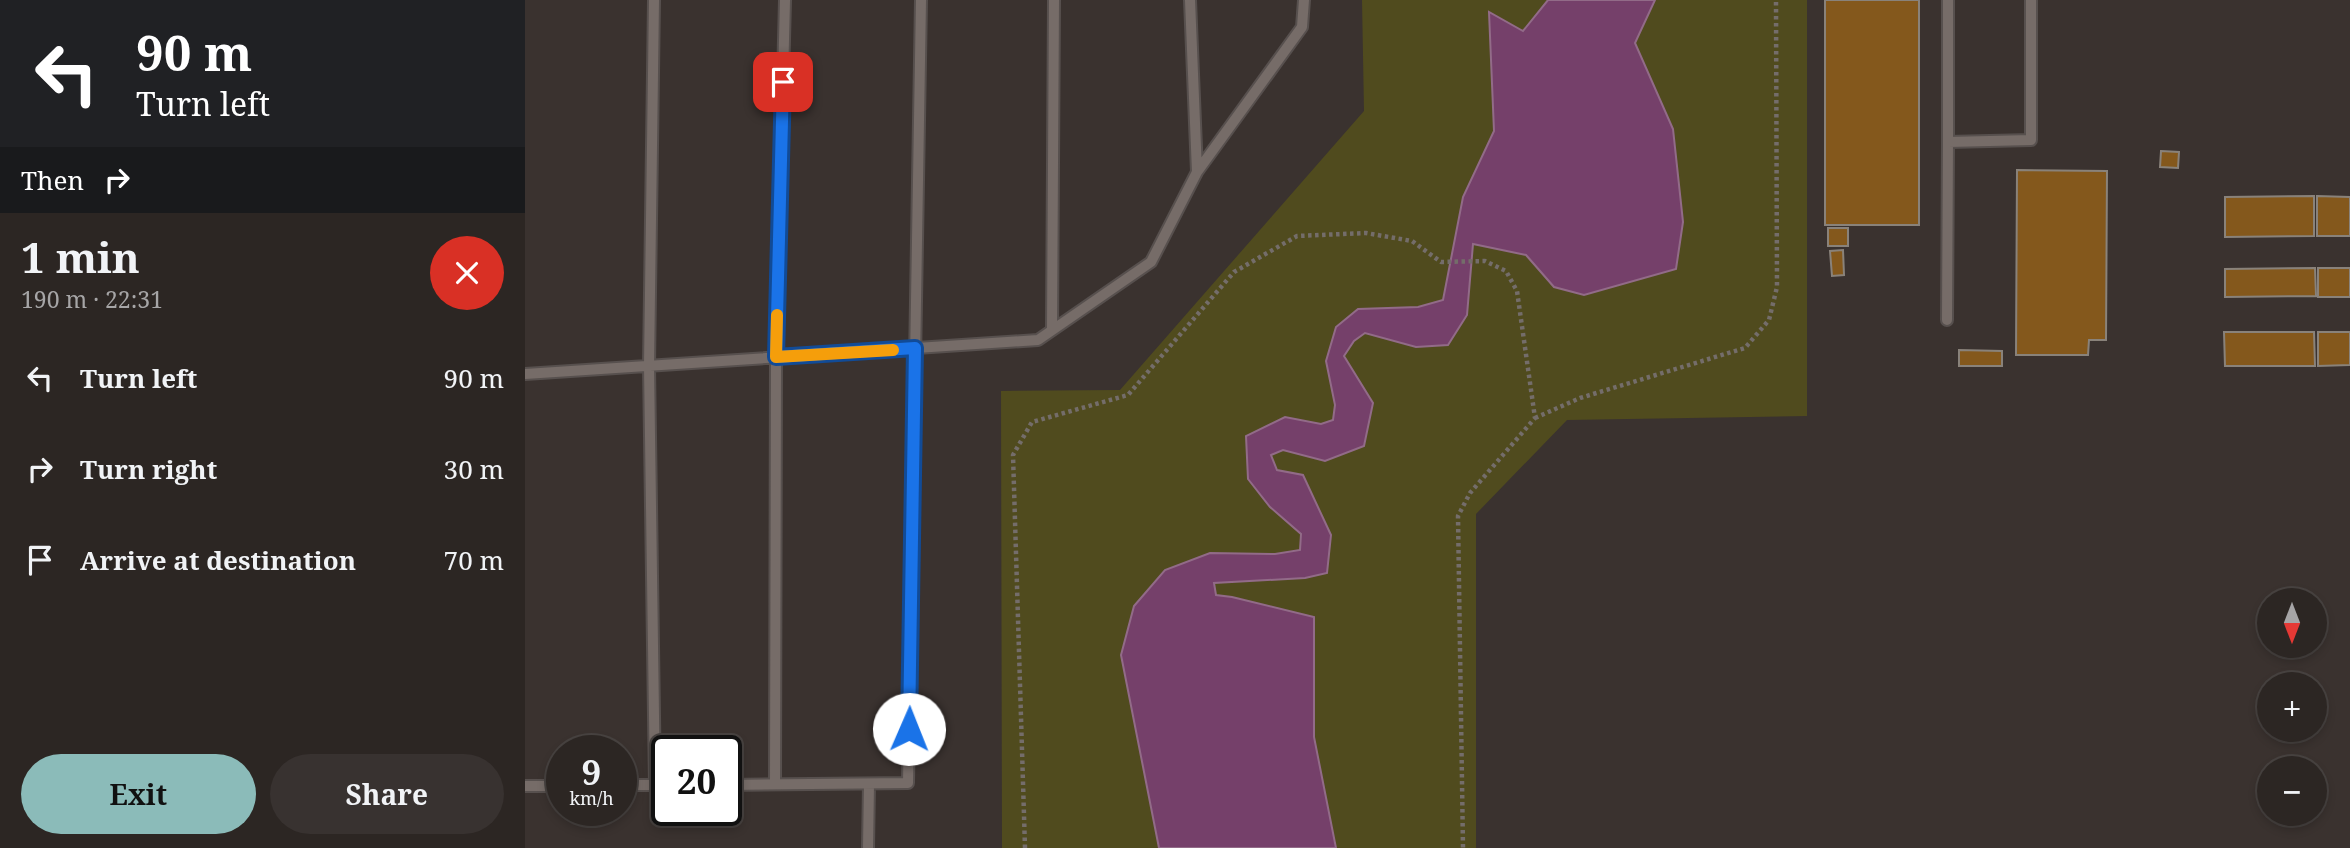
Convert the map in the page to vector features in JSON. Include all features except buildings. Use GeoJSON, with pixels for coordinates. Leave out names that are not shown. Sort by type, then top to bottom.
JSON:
{"type":"FeatureCollection","features":[{"type":"Feature","properties":{"kind":"lane"},"geometry":{"type":"LineString","coordinates":[[654,0],[649,366],[660,735]]}},
{"type":"Feature","properties":{"kind":"lane"},"geometry":{"type":"LineString","coordinates":[[775,784],[776,357],[785,0]]}},
{"type":"Feature","properties":{"kind":"lane"},"geometry":{"type":"LineString","coordinates":[[742,785],[908,783],[921,0]]}},
{"type":"Feature","properties":{"kind":"lane"},"geometry":{"type":"LineString","coordinates":[[1052,330],[1054,0]]}},
{"type":"Feature","properties":{"kind":"lane"},"geometry":{"type":"LineString","coordinates":[[1190,0],[1197,172]]}},
{"type":"Feature","properties":{"kind":"lane"},"geometry":{"type":"LineString","coordinates":[[525,374],[1038,340],[1151,262],[1197,172],[1301,27],[1304,0]]}},
{"type":"Feature","properties":{"kind":"lane"},"geometry":{"type":"LineString","coordinates":[[1947,320],[1948,0]]}},
{"type":"Feature","properties":{"kind":"lane"},"geometry":{"type":"LineString","coordinates":[[1948,142],[2031,140],[2031,0]]}},
{"type":"Feature","properties":{"kind":"lane"},"geometry":{"type":"LineString","coordinates":[[868,848],[869,784]]}},
{"type":"Feature","properties":{"kind":"lane"},"geometry":{"type":"LineString","coordinates":[[525,786],[546,786]]}},
{"type":"Feature","properties":{"kind":"path"},"geometry":{"type":"LineString","coordinates":[[1464,848],[1458,516],[1471,493],[1535,418],[1580,398],[1745,348],[1769,320],[1777,287],[1776,0]]}},
{"type":"Feature","properties":{"kind":"path"},"geometry":{"type":"LineString","coordinates":[[1024,848],[1013,455],[1032,422],[1128,395],[1234,272],[1297,236],[1366,233],[1412,241],[1441,262],[1485,261],[1506,271],[1517,291],[1535,418]]}},
{"type":"Feature","properties":{"kind":"shaded area"},"geometry":{"type":"Polygon","coordinates":[[[1362,0],[1807,0],[1807,416],[1567,420],[1476,514],[1476,848],[1002,848],[1001,391],[1120,390],[1364,111],[1362,0]]]}},
{"type":"Feature","properties":{"kind":"shaded area"},"geometry":{"type":"Polygon","coordinates":[[[1548,0],[1655,0],[1635,43],[1673,129],[1683,222],[1676,269],[1584,295],[1554,287],[1526,255],[1473,244],[1467,315],[1448,345],[1416,347],[1365,333],[1354,341],[1344,356],[1373,403],[1364,446],[1325,461],[1283,450],[1271,455],[1277,470],[1303,475],[1331,535],[1327,573],[1305,578],[1214,583],[1216,595],[1314,617],[1314,737],[1336,848],[1159,848],[1121,655],[1134,606],[1165,570],[1210,553],[1275,554],[1300,550],[1301,534],[1270,507],[1248,479],[1246,436],[1285,417],[1321,424],[1333,420],[1335,405],[1326,361],[1336,327],[1358,309],[1418,307],[1443,300],[1463,197],[1494,131],[1489,12],[1523,31],[1548,0]]]}},
{"type":"Feature","properties":{"kind":"slow traffic"},"geometry":{"type":"LineString","coordinates":[[777,315],[776,357],[893,350]]}},
{"type":"Feature","properties":{"kind":"route"},"geometry":{"type":"LineString","coordinates":[[783,82],[776,357],[915,348],[909,729]]}}]}
